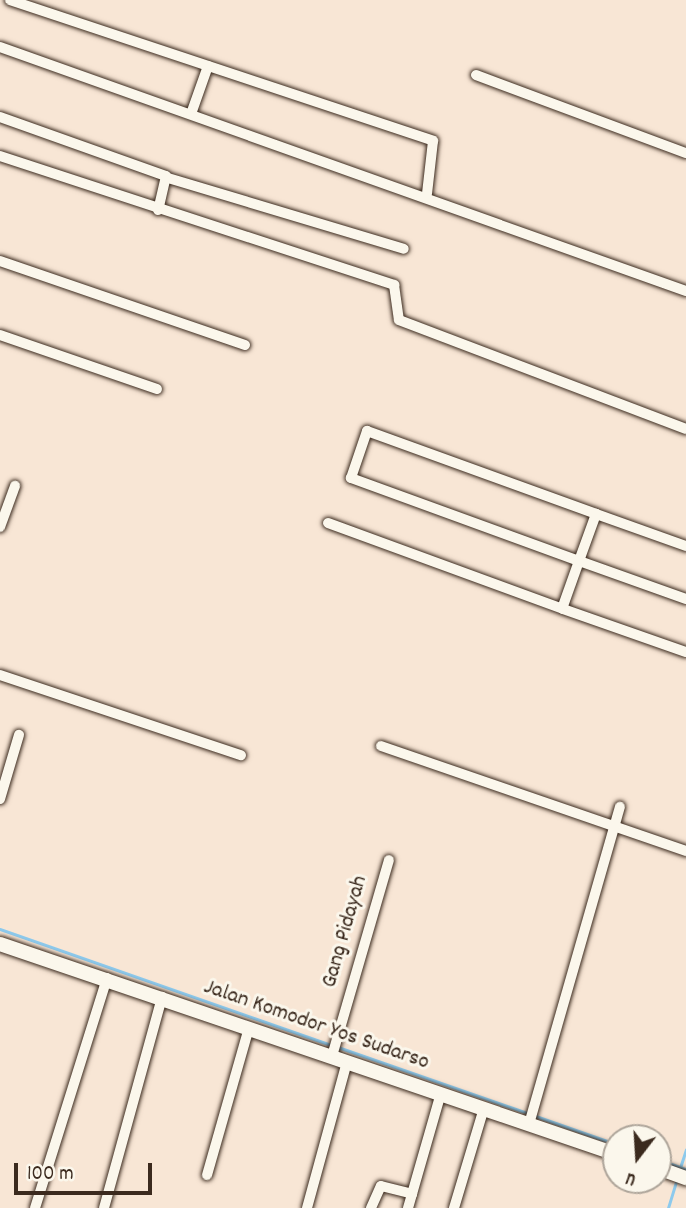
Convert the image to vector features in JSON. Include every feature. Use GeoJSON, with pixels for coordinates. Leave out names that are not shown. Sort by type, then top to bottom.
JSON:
{"type":"FeatureCollection","features":[{"type":"Feature","properties":{"kind":"street"},"geometry":{"type":"LineString","coordinates":[[10,0],[433,141],[427,194]]}},
{"type":"Feature","properties":{"kind":"street"},"geometry":{"type":"LineString","coordinates":[[0,47],[427,194],[686,290]]}},
{"type":"Feature","properties":{"kind":"street"},"geometry":{"type":"LineString","coordinates":[[191,114],[208,66]]}},
{"type":"Feature","properties":{"kind":"street"},"geometry":{"type":"LineString","coordinates":[[476,75],[686,153]]}},
{"type":"Feature","properties":{"kind":"street"},"geometry":{"type":"LineString","coordinates":[[0,117],[169,178],[404,249]]}},
{"type":"Feature","properties":{"kind":"street"},"geometry":{"type":"LineString","coordinates":[[0,156],[158,210],[394,285],[399,320],[686,429]]}},
{"type":"Feature","properties":{"kind":"street"},"geometry":{"type":"LineString","coordinates":[[158,210],[169,178]]}},
{"type":"Feature","properties":{"kind":"street"},"geometry":{"type":"LineString","coordinates":[[0,261],[245,345]]}},
{"type":"Feature","properties":{"kind":"street"},"geometry":{"type":"LineString","coordinates":[[0,335],[157,389]]}},
{"type":"Feature","properties":{"kind":"street"},"geometry":{"type":"LineString","coordinates":[[686,546],[368,431],[350,475],[686,599]]}},
{"type":"Feature","properties":{"kind":"street"},"geometry":{"type":"LineString","coordinates":[[0,527],[15,486]]}},
{"type":"Feature","properties":{"kind":"street"},"geometry":{"type":"LineString","coordinates":[[563,610],[596,514]]}},
{"type":"Feature","properties":{"kind":"street"},"geometry":{"type":"LineString","coordinates":[[328,523],[563,610],[686,652]]}},
{"type":"Feature","properties":{"kind":"street"},"geometry":{"type":"LineString","coordinates":[[0,674],[242,755]]}},
{"type":"Feature","properties":{"kind":"street"},"geometry":{"type":"LineString","coordinates":[[0,799],[19,734]]}},
{"type":"Feature","properties":{"kind":"street"},"geometry":{"type":"LineString","coordinates":[[381,747],[686,851]]}},
{"type":"Feature","properties":{"kind":"street"},"geometry":{"type":"LineString","coordinates":[[530,1122],[620,807]]}},
{"type":"Feature","properties":{"kind":"street","name":"Gang Pidayah"},"geometry":{"type":"LineString","coordinates":[[333,1054],[389,860]]}},
{"type":"Feature","properties":{"kind":"street","name":"Jalan Komodor Yos Sudarso"},"geometry":{"type":"LineString","coordinates":[[0,944],[333,1054],[347,1062],[530,1122],[602,1149]]}},
{"type":"Feature","properties":{"kind":"street"},"geometry":{"type":"LineString","coordinates":[[35,1208],[107,978]]}},
{"type":"Feature","properties":{"kind":"street"},"geometry":{"type":"LineString","coordinates":[[104,1208],[162,997]]}},
{"type":"Feature","properties":{"kind":"street"},"geometry":{"type":"LineString","coordinates":[[207,1175],[249,1028]]}},
{"type":"Feature","properties":{"kind":"street"},"geometry":{"type":"LineString","coordinates":[[307,1208],[347,1062]]}},
{"type":"Feature","properties":{"kind":"street"},"geometry":{"type":"LineString","coordinates":[[408,1208],[440,1093]]}},
{"type":"Feature","properties":{"kind":"street"},"geometry":{"type":"LineString","coordinates":[[454,1208],[484,1108]]}},
{"type":"Feature","properties":{"kind":"street"},"geometry":{"type":"LineString","coordinates":[[371,1208],[381,1186],[412,1194]]}},
{"type":"Feature","properties":{"kind":"waterway"},"geometry":{"type":"LineString","coordinates":[[0,929],[332,1045]]}},
{"type":"Feature","properties":{"kind":"waterway"},"geometry":{"type":"LineString","coordinates":[[338,1047],[527,1113]]}},
{"type":"Feature","properties":{"kind":"waterway"},"geometry":{"type":"LineString","coordinates":[[533,1115],[602,1139]]}},
{"type":"Feature","properties":{"kind":"waterway"},"geometry":{"type":"LineString","coordinates":[[679,1171],[686,1150]]}},
{"type":"Feature","properties":{"kind":"waterway"},"geometry":{"type":"LineString","coordinates":[[672,1164],[686,1169]]}},
{"type":"Feature","properties":{"kind":"waterway"},"geometry":{"type":"LineString","coordinates":[[668,1208],[676,1181]]}}]}
